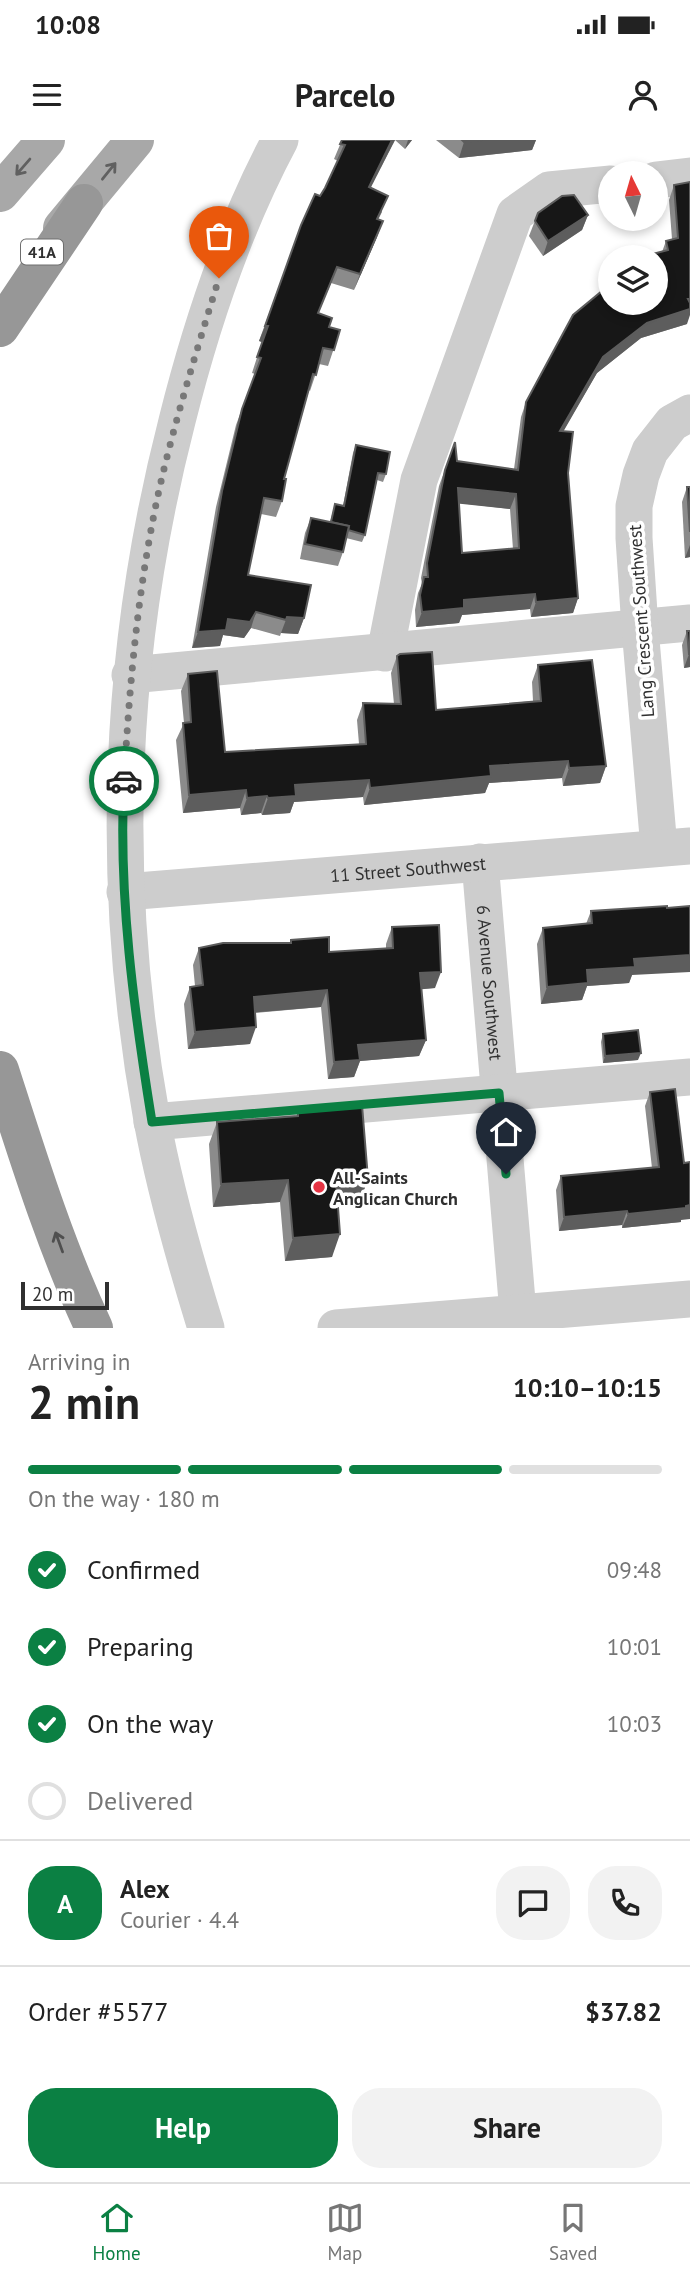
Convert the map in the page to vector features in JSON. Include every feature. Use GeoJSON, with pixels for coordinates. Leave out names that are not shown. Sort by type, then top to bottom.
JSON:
{"type":"FeatureCollection","features":[{"type":"Feature","properties":{"kind":"highway"},"geometry":{"type":"LineString","coordinates":[[0,328],[84,203]]}},
{"type":"Feature","properties":{"kind":"highway"},"geometry":{"type":"LineString","coordinates":[[0,1070],[29,1162],[75,1286],[94,1328]]}},
{"type":"Feature","properties":{"kind":"main road"},"geometry":{"type":"LineString","coordinates":[[0,193],[46,140]]}},
{"type":"Feature","properties":{"kind":"main road","name":"41A"},"geometry":{"type":"LineString","coordinates":[[0,302],[135,140]]}},
{"type":"Feature","properties":{"kind":"street"},"geometry":{"type":"LineString","coordinates":[[206,1328],[178,1236],[152,1122],[137,1026],[125,892],[124,789],[130,675],[150,540],[163,475],[186,386],[219,278],[263,172],[280,140]]}},
{"type":"Feature","properties":{"kind":"street"},"geometry":{"type":"LineString","coordinates":[[668,179],[690,176]]}},
{"type":"Feature","properties":{"kind":"street"},"geometry":{"type":"LineString","coordinates":[[385,653],[419,480],[514,214],[549,190],[598,185]]}},
{"type":"Feature","properties":{"kind":"street","name":"Lang Crescent Southwest"},"geometry":{"type":"LineString","coordinates":[[675,847],[640,628],[634,506],[650,451],[672,424],[690,413]]}},
{"type":"Feature","properties":{"kind":"street"},"geometry":{"type":"LineString","coordinates":[[130,675],[690,623]]}},
{"type":"Feature","properties":{"kind":"street","name":"11 Street Southwest"},"geometry":{"type":"LineString","coordinates":[[125,892],[675,847]]}},
{"type":"Feature","properties":{"kind":"street","name":"6 Avenue Southwest"},"geometry":{"type":"LineString","coordinates":[[480,862],[518,1313]]}},
{"type":"Feature","properties":{"kind":"street"},"geometry":{"type":"LineString","coordinates":[[152,1122],[690,1077]]}},
{"type":"Feature","properties":{"kind":"street"},"geometry":{"type":"LineString","coordinates":[[336,1328],[690,1298]]}},
{"type":"Feature","properties":{"kind":"building"},"geometry":{"type":"Polygon","coordinates":[[[342,140],[392,140],[369,187],[388,196],[377,219],[383,221],[360,274],[337,267],[318,313],[332,318],[329,327],[340,330],[334,350],[323,348],[316,375],[313,374],[284,479],[282,501],[264,498],[248,575],[311,585],[304,618],[287,617],[286,620],[256,612],[250,622],[228,619],[226,630],[198,632],[222,491],[242,409],[261,358],[257,357],[268,326],[265,326],[301,225],[315,194],[320,196],[325,188],[345,145],[340,144],[342,140]]]}},
{"type":"Feature","properties":{"kind":"building"},"geometry":{"type":"Polygon","coordinates":[[[690,182],[690,309],[647,323],[603,357],[560,431],[573,432],[568,473],[578,598],[536,602],[535,594],[464,600],[464,608],[422,612],[420,595],[424,577],[428,577],[427,563],[445,470],[455,442],[457,461],[518,470],[526,402],[573,315],[598,294],[598,315],[668,315],[666,241],[678,238],[674,185],[690,182]],[[458,488],[462,553],[519,548],[516,494],[458,488]]]}},
{"type":"Feature","properties":{"kind":"building"},"geometry":{"type":"Polygon","coordinates":[[[574,195],[588,215],[548,241],[535,221],[538,213],[562,196],[574,195]]]}},
{"type":"Feature","properties":{"kind":"building"},"geometry":{"type":"Polygon","coordinates":[[[356,445],[390,452],[386,474],[378,473],[365,535],[348,530],[349,526],[331,522],[335,504],[344,506],[356,445]]]}},
{"type":"Feature","properties":{"kind":"building"},"geometry":{"type":"Polygon","coordinates":[[[687,487],[690,487],[690,532],[687,487]]]}},
{"type":"Feature","properties":{"kind":"building"},"geometry":{"type":"Polygon","coordinates":[[[311,518],[349,526],[343,552],[305,544],[311,518]]]}},
{"type":"Feature","properties":{"kind":"building"},"geometry":{"type":"Polygon","coordinates":[[[687,631],[690,631],[690,654],[689,654],[687,631]]]}},
{"type":"Feature","properties":{"kind":"building"},"geometry":{"type":"Polygon","coordinates":[[[432,652],[436,710],[541,701],[538,665],[592,660],[606,766],[569,768],[568,761],[490,766],[491,776],[370,788],[369,780],[295,785],[296,796],[268,798],[247,798],[246,790],[189,795],[183,723],[191,722],[188,674],[217,671],[225,752],[366,744],[363,703],[401,704],[397,656],[432,652]]]}},
{"type":"Feature","properties":{"kind":"building"},"geometry":{"type":"Polygon","coordinates":[[[690,906],[690,955],[634,959],[635,967],[587,970],[588,983],[547,987],[543,928],[592,923],[591,911],[690,906]]]}},
{"type":"Feature","properties":{"kind":"building"},"geometry":{"type":"Polygon","coordinates":[[[439,925],[441,972],[420,973],[426,1040],[358,1045],[360,1060],[334,1062],[327,990],[254,997],[256,1027],[195,1032],[190,987],[203,985],[199,948],[223,943],[291,943],[291,940],[329,937],[329,952],[393,948],[392,927],[439,925]]]}},
{"type":"Feature","properties":{"kind":"building"},"geometry":{"type":"Polygon","coordinates":[[[638,1030],[641,1053],[605,1056],[603,1034],[638,1030]]]}},
{"type":"Feature","properties":{"kind":"building"},"geometry":{"type":"Polygon","coordinates":[[[675,1089],[684,1163],[690,1162],[690,1205],[686,1208],[628,1214],[627,1211],[564,1217],[561,1176],[659,1167],[650,1092],[675,1089]]]}},
{"type":"Feature","properties":{"kind":"building"},"geometry":{"type":"Polygon","coordinates":[[[362,1105],[368,1179],[336,1181],[340,1234],[293,1238],[288,1180],[221,1184],[217,1122],[298,1116],[298,1111],[362,1105]]]}},
{"type":"Feature","properties":{"kind":"way so far"},"geometry":{"type":"LineString","coordinates":[[124,781],[130,675],[145,566],[163,475],[186,386],[219,278]]}},
{"type":"Feature","properties":{"kind":"place","name":"All-Saints Anglican Church"},"geometry":{"type":"Point","coordinates":[319,1187]}},
{"type":"Feature","properties":{"kind":"route"},"geometry":{"type":"LineString","coordinates":[[124,781],[125,892],[137,1026],[152,1122],[499,1093],[506,1174]]}}]}
